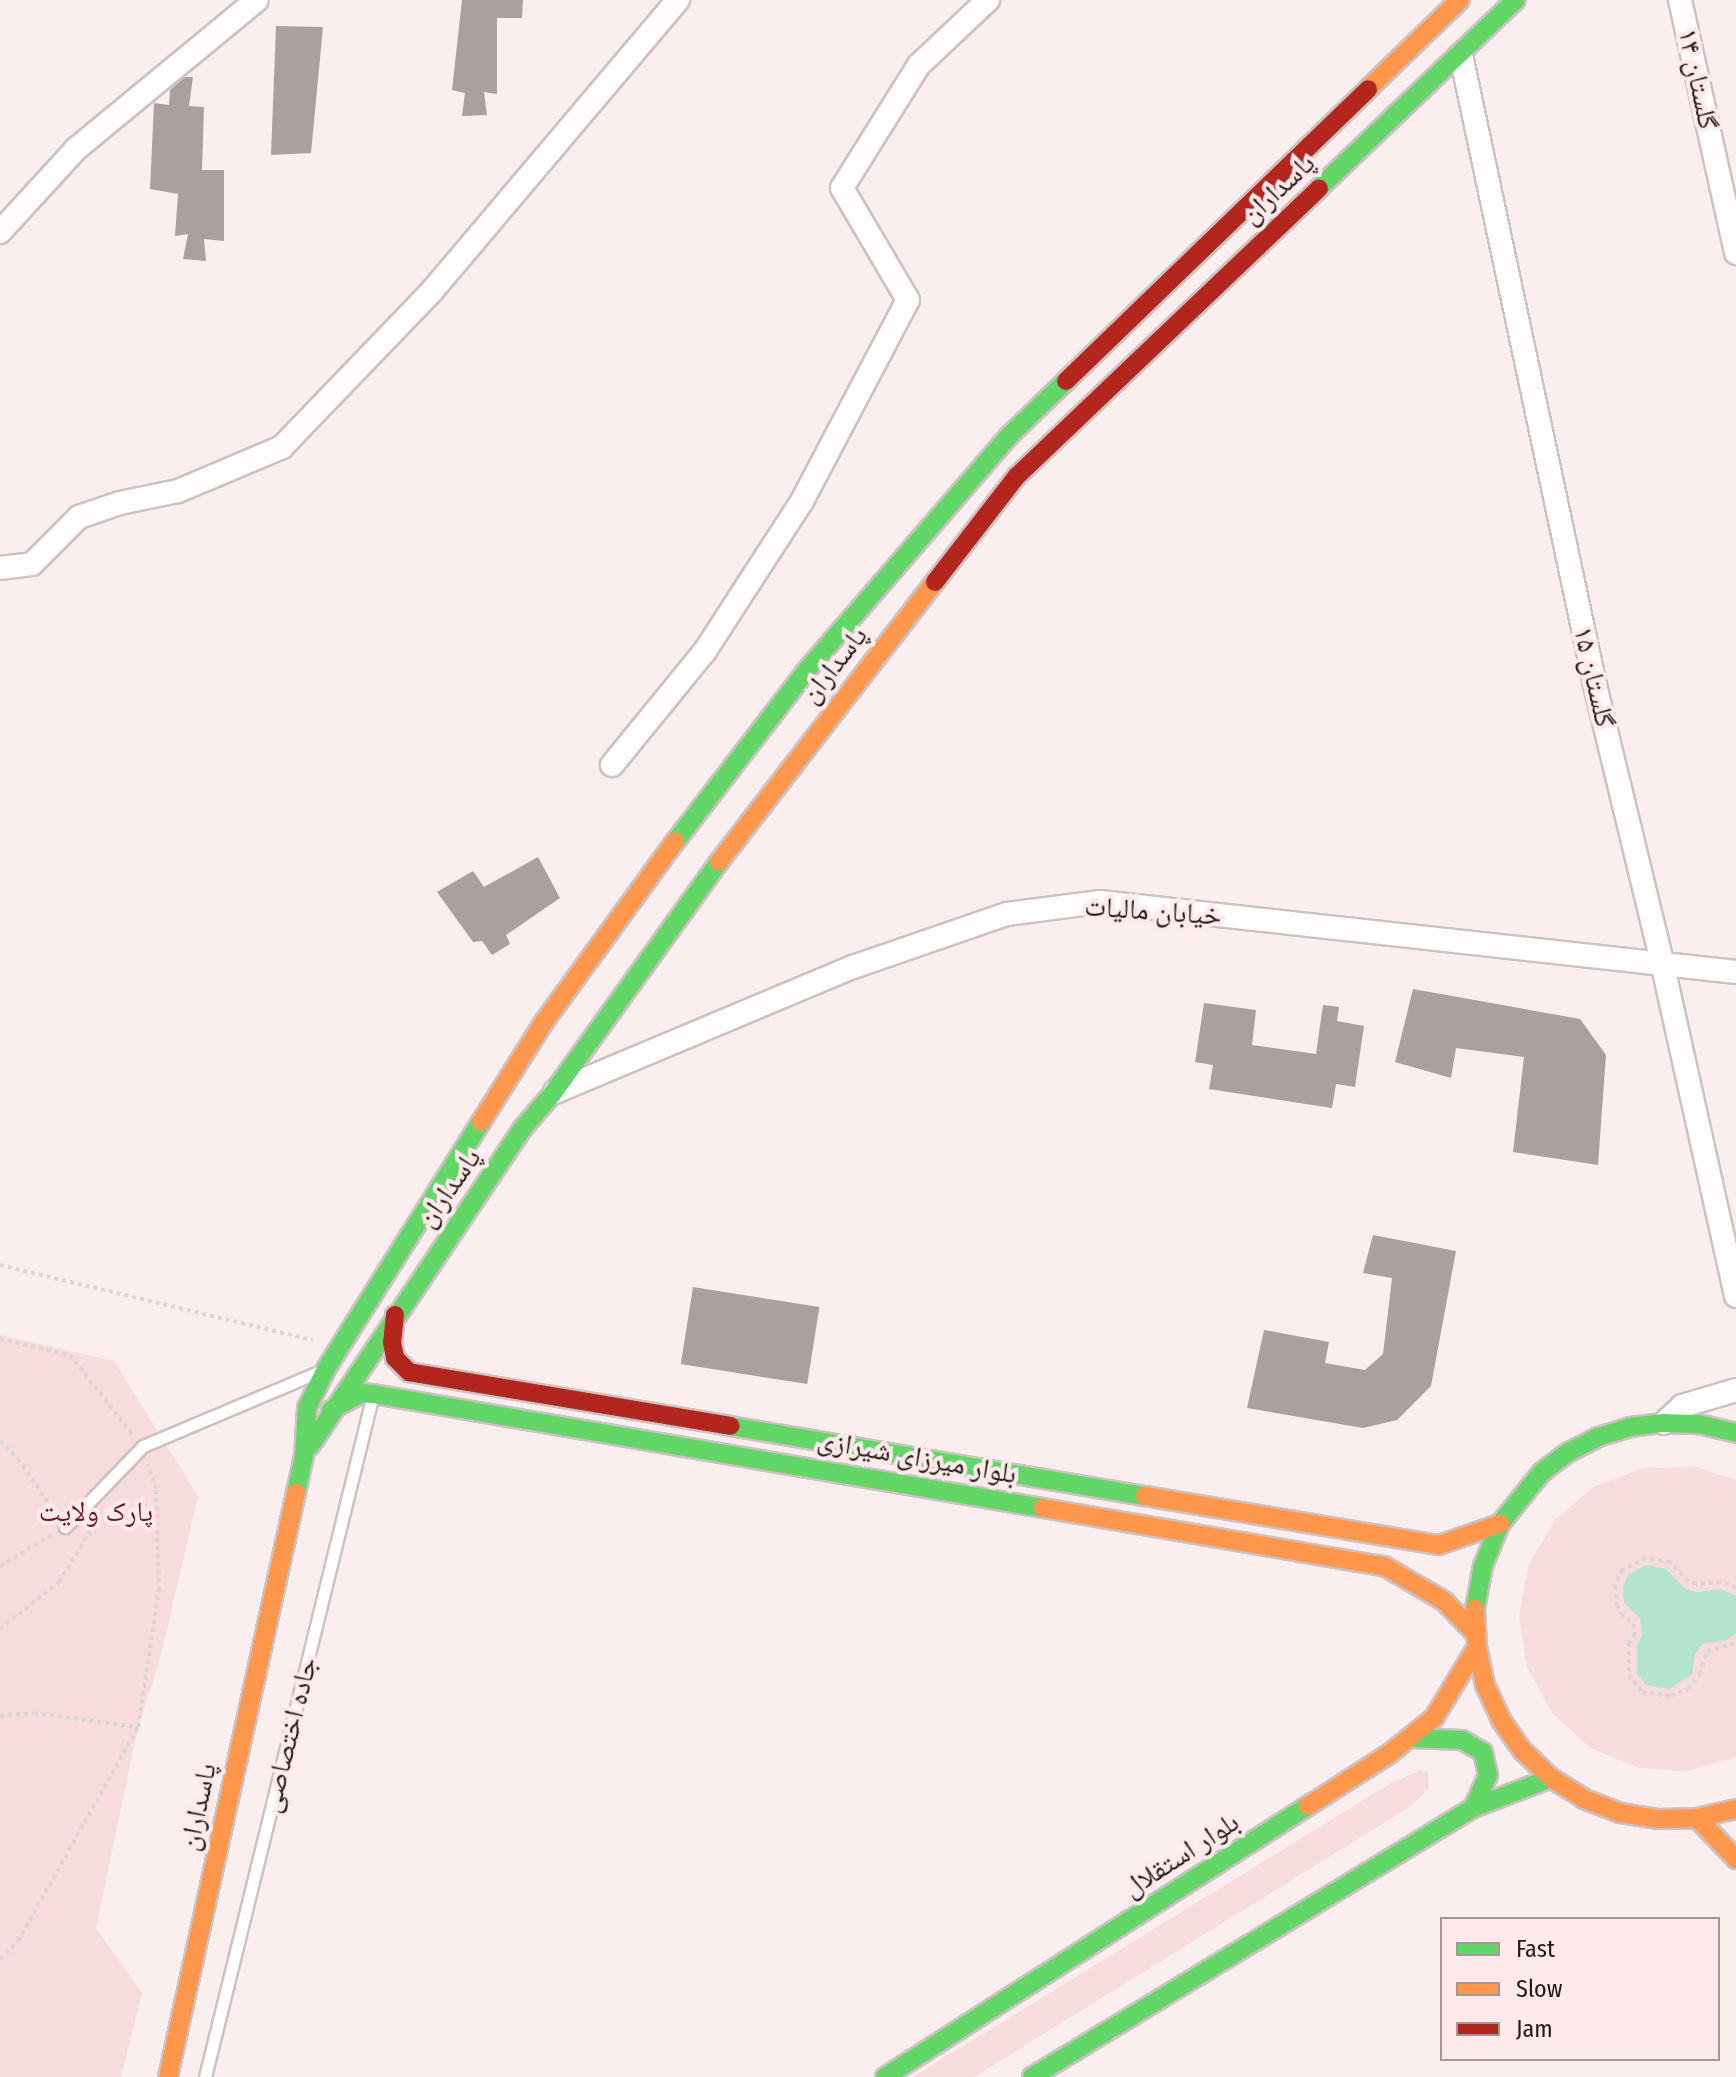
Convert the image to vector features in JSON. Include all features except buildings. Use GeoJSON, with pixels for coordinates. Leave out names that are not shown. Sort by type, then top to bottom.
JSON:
{"type":"FeatureCollection","features":[{"type":"Feature","properties":{"kind":"main road","name":"پاسداران"},"geometry":{"type":"LineString","coordinates":[[168,2077],[304,1456],[307,1408],[340,1346],[579,973],[806,671],[1009,436],[1460,0]]}},
{"type":"Feature","properties":{"kind":"main road","name":"پاسداران"},"geometry":{"type":"LineString","coordinates":[[304,1456],[331,1410],[523,1128],[553,1093],[691,899],[1017,476],[1516,0]]}},
{"type":"Feature","properties":{"kind":"main road"},"geometry":{"type":"LineString","coordinates":[[497,1098],[494,1119],[499,1129],[509,1133],[523,1128]]}},
{"type":"Feature","properties":{"kind":"main road"},"geometry":{"type":"LineString","coordinates":[[448,1173],[464,1164],[477,1168],[484,1176],[481,1193]]}},
{"type":"Feature","properties":{"kind":"main road","name":"بلوار میرزای شیرازی"},"geometry":{"type":"LineString","coordinates":[[395,1315],[393,1350],[395,1358],[409,1372],[1439,1545],[1500,1524]]}},
{"type":"Feature","properties":{"kind":"main road","name":"بلوار میرزای شیرازی"},"geometry":{"type":"LineString","coordinates":[[331,1410],[362,1393],[373,1394],[1384,1566],[1454,1592],[1476,1640]]}},
{"type":"Feature","properties":{"kind":"main road"},"geometry":{"type":"LineString","coordinates":[[1736,1433],[1698,1424],[1664,1423],[1630,1427],[1569,1452],[1542,1472],[1500,1524],[1478,1588],[1476,1640],[1485,1685],[1501,1720],[1523,1751],[1551,1778],[1584,1799],[1620,1813],[1658,1819],[1697,1818],[1736,1809]]}},
{"type":"Feature","properties":{"kind":"main road"},"geometry":{"type":"LineString","coordinates":[[1439,1545],[1455,1551],[1466,1562],[1454,1592]]}},
{"type":"Feature","properties":{"kind":"main road","name":"بلوار استقلال"},"geometry":{"type":"LineString","coordinates":[[885,2077],[1409,1738],[1434,1718],[1476,1640]]}},
{"type":"Feature","properties":{"kind":"main road"},"geometry":{"type":"LineString","coordinates":[[1409,1738],[1462,1740],[1483,1752],[1488,1775],[1473,1808]]}},
{"type":"Feature","properties":{"kind":"main road"},"geometry":{"type":"LineString","coordinates":[[1032,2077],[1473,1808],[1551,1778]]}},
{"type":"Feature","properties":{"kind":"main road"},"geometry":{"type":"LineString","coordinates":[[1697,1818],[1736,1859]]}},
{"type":"Feature","properties":{"kind":"street"},"geometry":{"type":"LineString","coordinates":[[0,232],[76,149],[257,0]]}},
{"type":"Feature","properties":{"kind":"street"},"geometry":{"type":"LineString","coordinates":[[0,568],[32,564],[79,517],[120,503],[178,491],[282,447],[432,291],[678,0]]}},
{"type":"Feature","properties":{"kind":"street"},"geometry":{"type":"LineString","coordinates":[[612,765],[705,651],[802,501],[908,300],[842,188],[919,65],[988,0]]}},
{"type":"Feature","properties":{"kind":"street","name":"گلستان ۱۴"},"geometry":{"type":"LineString","coordinates":[[1680,0],[1736,253]]}},
{"type":"Feature","properties":{"kind":"street","name":"گلستان ۱۵"},"geometry":{"type":"LineString","coordinates":[[1461,55],[1595,685],[1662,962],[1736,1296]]}},
{"type":"Feature","properties":{"kind":"street","name":"خیابان مالیات"},"geometry":{"type":"LineString","coordinates":[[553,1093],[853,967],[1007,914],[1100,902],[1736,972]]}},
{"type":"Feature","properties":{"kind":"street"},"geometry":{"type":"LineString","coordinates":[[1664,1423],[1682,1406],[1736,1390]]}},
{"type":"Feature","properties":{"kind":"lane"},"geometry":{"type":"LineString","coordinates":[[65,1527],[143,1446],[326,1369]]}},
{"type":"Feature","properties":{"kind":"lane","name":"جاده اختصاصی"},"geometry":{"type":"LineString","coordinates":[[205,2077],[373,1394]]}},
{"type":"Feature","properties":{"kind":"path"},"geometry":{"type":"LineString","coordinates":[[0,1265],[340,1346]]}},
{"type":"Feature","properties":{"kind":"path"},"geometry":{"type":"LineString","coordinates":[[0,1339],[70,1355],[143,1446],[156,1489],[159,1590],[138,1727],[18,1941],[0,1959]]}},
{"type":"Feature","properties":{"kind":"path"},"geometry":{"type":"LineString","coordinates":[[0,1441],[18,1459],[65,1527],[0,1566]]}},
{"type":"Feature","properties":{"kind":"path"},"geometry":{"type":"LineString","coordinates":[[0,1629],[59,1582],[109,1500]]}},
{"type":"Feature","properties":{"kind":"path"},"geometry":{"type":"LineString","coordinates":[[1736,1587],[1710,1581],[1696,1584],[1688,1581],[1670,1562],[1646,1558],[1622,1570],[1615,1586],[1617,1605],[1621,1614],[1633,1624],[1635,1634],[1627,1659],[1629,1675],[1642,1692],[1678,1695],[1698,1679],[1707,1651],[1736,1643]]}},
{"type":"Feature","properties":{"kind":"path"},"geometry":{"type":"LineString","coordinates":[[0,1716],[34,1713],[138,1727]]}},
{"type":"Feature","properties":{"kind":"green space","name":"پارک ولایت"},"geometry":{"type":"Polygon","coordinates":[[[0,1335],[114,1361],[198,1496],[160,1659],[138,1727],[96,1928],[142,1993],[121,2077],[0,2077],[0,1335]]]}},
{"type":"Feature","properties":{"kind":"green space"},"geometry":{"type":"Polygon","coordinates":[[[1696,1467],[1736,1480],[1736,1757],[1687,1771],[1639,1768],[1591,1748],[1552,1713],[1527,1667],[1519,1616],[1529,1564],[1556,1519],[1595,1486],[1644,1468],[1696,1467]]]}},
{"type":"Feature","properties":{"kind":"green space"},"geometry":{"type":"Polygon","coordinates":[[[1421,1770],[1428,1772],[1429,1788],[1411,1806],[974,2077],[913,2077],[1391,1783],[1421,1770]]]}},
{"type":"Feature","properties":{"kind":"shaded area"},"geometry":{"type":"Polygon","coordinates":[[[1646,1565],[1666,1569],[1684,1588],[1696,1592],[1720,1589],[1736,1596],[1736,1633],[1727,1640],[1703,1644],[1695,1654],[1692,1674],[1670,1689],[1646,1685],[1637,1674],[1637,1646],[1642,1635],[1640,1618],[1624,1603],[1623,1587],[1628,1575],[1646,1565]]]}},
{"type":"Feature","properties":{"kind":"traffic: fast"},"geometry":{"type":"LineString","coordinates":[[1319,188],[1516,0]]}},
{"type":"Feature","properties":{"kind":"traffic: fast"},"geometry":{"type":"LineString","coordinates":[[675,842],[806,671],[1009,436],[1066,381]]}},
{"type":"Feature","properties":{"kind":"traffic: fast"},"geometry":{"type":"LineString","coordinates":[[310,1446],[523,1128],[553,1093],[719,862]]}},
{"type":"Feature","properties":{"kind":"traffic: fast"},"geometry":{"type":"LineString","coordinates":[[296,1493],[304,1456],[307,1408],[326,1369],[481,1122]]}},
{"type":"Feature","properties":{"kind":"traffic: fast"},"geometry":{"type":"LineString","coordinates":[[331,1410],[362,1393],[373,1394],[1043,1508]]}},
{"type":"Feature","properties":{"kind":"traffic: fast"},"geometry":{"type":"LineString","coordinates":[[1475,1609],[1483,1566],[1500,1524],[1542,1472],[1569,1452],[1598,1437],[1630,1427],[1664,1423],[1698,1424],[1736,1433]]}},
{"type":"Feature","properties":{"kind":"traffic: fast"},"geometry":{"type":"LineString","coordinates":[[730,1426],[1145,1496]]}},
{"type":"Feature","properties":{"kind":"traffic: fast"},"geometry":{"type":"LineString","coordinates":[[1409,1738],[1462,1740],[1483,1752],[1488,1775],[1473,1808]]}},
{"type":"Feature","properties":{"kind":"traffic: fast"},"geometry":{"type":"LineString","coordinates":[[1032,2077],[1473,1808],[1551,1778]]}},
{"type":"Feature","properties":{"kind":"traffic: fast"},"geometry":{"type":"LineString","coordinates":[[885,2077],[1308,1806]]}},
{"type":"Feature","properties":{"kind":"traffic: slow"},"geometry":{"type":"LineString","coordinates":[[1368,89],[1460,0]]}},
{"type":"Feature","properties":{"kind":"traffic: slow"},"geometry":{"type":"LineString","coordinates":[[719,862],[935,582]]}},
{"type":"Feature","properties":{"kind":"traffic: slow"},"geometry":{"type":"LineString","coordinates":[[481,1122],[544,1022],[675,842]]}},
{"type":"Feature","properties":{"kind":"traffic: slow"},"geometry":{"type":"LineString","coordinates":[[168,2077],[296,1493]]}},
{"type":"Feature","properties":{"kind":"traffic: slow"},"geometry":{"type":"LineString","coordinates":[[1145,1496],[1439,1545],[1500,1524]]}},
{"type":"Feature","properties":{"kind":"traffic: slow"},"geometry":{"type":"LineString","coordinates":[[1043,1508],[1384,1566],[1444,1601],[1476,1634]]}},
{"type":"Feature","properties":{"kind":"traffic: slow"},"geometry":{"type":"LineString","coordinates":[[1475,1609],[1477,1647],[1485,1685],[1501,1720],[1523,1751],[1551,1778],[1584,1799],[1620,1813],[1658,1819],[1697,1818],[1736,1809]]}},
{"type":"Feature","properties":{"kind":"traffic: slow"},"geometry":{"type":"LineString","coordinates":[[1308,1806],[1389,1754],[1434,1718],[1477,1647]]}},
{"type":"Feature","properties":{"kind":"traffic: slow"},"geometry":{"type":"LineString","coordinates":[[1697,1818],[1736,1859]]}},
{"type":"Feature","properties":{"kind":"traffic: jam"},"geometry":{"type":"LineString","coordinates":[[1066,381],[1368,89]]}},
{"type":"Feature","properties":{"kind":"traffic: jam"},"geometry":{"type":"LineString","coordinates":[[935,582],[1017,476],[1319,188]]}},
{"type":"Feature","properties":{"kind":"traffic: jam"},"geometry":{"type":"LineString","coordinates":[[395,1315],[392,1342],[395,1358],[409,1372],[730,1426]]}}]}
